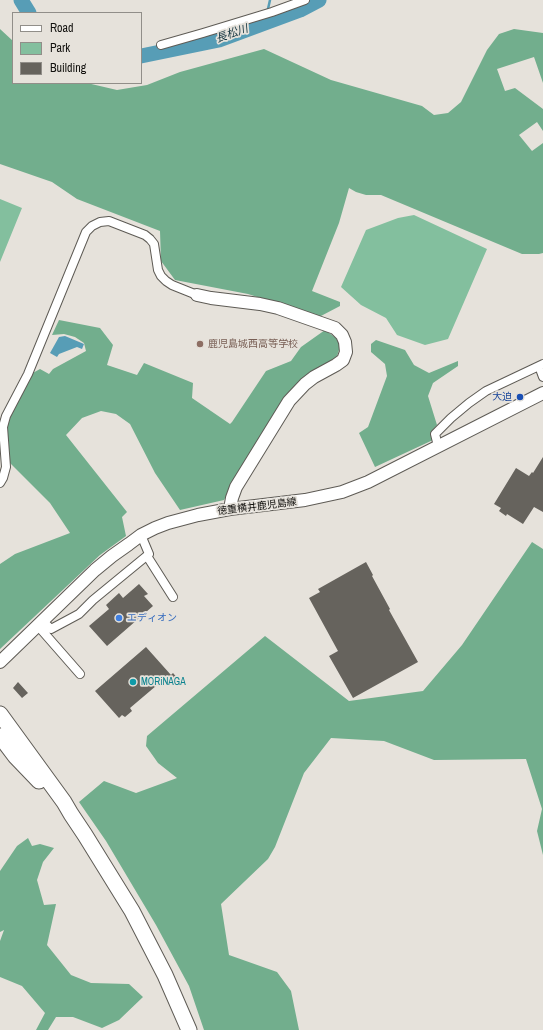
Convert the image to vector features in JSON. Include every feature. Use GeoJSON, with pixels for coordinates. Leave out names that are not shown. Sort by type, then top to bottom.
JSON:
{"type":"FeatureCollection","features":[{"type":"Feature","properties":{"kind":"highway"},"geometry":{"type":"LineString","coordinates":[[0,714],[64,802],[132,911],[165,975],[189,1030]]}},
{"type":"Feature","properties":{"kind":"highway"},"geometry":{"type":"LineString","coordinates":[[0,736],[16,756],[71,814]]}},
{"type":"Feature","properties":{"kind":"main road"},"geometry":{"type":"LineString","coordinates":[[198,295],[278,308],[335,328],[342,335],[345,342],[346,352],[343,360],[314,377],[289,401],[236,487],[230,509]]}},
{"type":"Feature","properties":{"kind":"main road","name":"徳重横井鹿児島線"},"geometry":{"type":"LineString","coordinates":[[0,662],[95,570],[112,556],[155,528],[198,515],[230,509],[304,500],[342,492],[368,482],[543,393]]}},
{"type":"Feature","properties":{"kind":"street"},"geometry":{"type":"LineString","coordinates":[[161,45],[265,14],[305,0]]}},
{"type":"Feature","properties":{"kind":"street"},"geometry":{"type":"LineString","coordinates":[[0,483],[6,466],[3,427],[6,416],[28,374],[86,232],[92,226],[100,222],[109,221],[145,235],[154,244],[158,270],[161,276],[172,285],[198,295]]}},
{"type":"Feature","properties":{"kind":"street"},"geometry":{"type":"LineString","coordinates":[[438,446],[435,434],[451,418],[486,391],[541,365],[543,377]]}},
{"type":"Feature","properties":{"kind":"street"},"geometry":{"type":"LineString","coordinates":[[141,536],[149,554],[147,556],[173,597]]}},
{"type":"Feature","properties":{"kind":"street"},"geometry":{"type":"LineString","coordinates":[[40,623],[51,629],[79,614],[93,600],[147,556]]}},
{"type":"Feature","properties":{"kind":"street"},"geometry":{"type":"LineString","coordinates":[[40,623],[80,674]]}},
{"type":"Feature","properties":{"kind":"green space"},"geometry":{"type":"Polygon","coordinates":[[[0,29],[12,40],[12,84],[91,84],[117,90],[147,85],[180,72],[264,49],[331,80],[422,106],[434,115],[448,113],[461,102],[487,50],[499,34],[514,29],[543,33],[543,83],[534,57],[497,69],[505,91],[515,88],[543,109],[543,131],[537,122],[519,135],[532,151],[543,143],[543,253],[522,254],[381,195],[366,195],[349,188],[339,223],[312,291],[340,302],[340,306],[319,317],[248,294],[175,280],[161,261],[160,231],[77,199],[52,182],[0,164],[0,29]]]}},
{"type":"Feature","properties":{"kind":"green space"},"geometry":{"type":"Polygon","coordinates":[[[0,199],[22,208],[0,262],[0,199]]]}},
{"type":"Feature","properties":{"kind":"green space"},"geometry":{"type":"Polygon","coordinates":[[[414,215],[487,249],[448,339],[425,345],[397,335],[386,318],[361,305],[341,287],[366,230],[398,218],[414,215]]]}},
{"type":"Feature","properties":{"kind":"green space"},"geometry":{"type":"Polygon","coordinates":[[[59,320],[100,328],[113,345],[107,365],[137,375],[144,363],[193,383],[192,398],[230,424],[266,371],[291,361],[301,347],[325,330],[336,338],[340,347],[337,356],[332,361],[315,370],[297,383],[286,396],[255,445],[224,500],[180,510],[155,473],[130,424],[116,414],[101,411],[82,418],[66,435],[127,512],[122,517],[126,536],[100,555],[0,649],[0,564],[15,554],[70,533],[50,503],[0,453],[0,438],[31,374],[40,369],[49,374],[53,369],[86,351],[84,343],[75,337],[64,334],[52,335],[59,320]]]}},
{"type":"Feature","properties":{"kind":"green space"},"geometry":{"type":"Polygon","coordinates":[[[376,340],[405,350],[414,365],[429,373],[458,361],[458,366],[433,383],[428,396],[437,425],[431,432],[433,440],[375,467],[359,433],[368,427],[387,376],[385,364],[371,352],[371,344],[376,340]]]}},
{"type":"Feature","properties":{"kind":"green space"},"geometry":{"type":"Polygon","coordinates":[[[532,542],[543,549],[543,855],[537,831],[542,809],[526,759],[434,760],[384,741],[331,738],[304,773],[275,847],[268,859],[221,904],[229,955],[277,972],[291,991],[299,1030],[204,1030],[189,986],[156,925],[106,841],[79,802],[104,781],[136,793],[177,778],[158,763],[146,746],[147,736],[265,636],[349,701],[423,691],[462,645],[532,542]]]}},
{"type":"Feature","properties":{"kind":"green space"},"geometry":{"type":"Polygon","coordinates":[[[28,838],[32,846],[40,844],[54,848],[43,862],[37,880],[44,905],[56,904],[47,945],[71,975],[91,983],[129,984],[143,997],[119,1020],[102,1028],[73,1017],[56,1017],[48,1030],[36,1030],[45,1013],[22,986],[0,977],[0,941],[4,930],[0,932],[0,871],[17,846],[28,838]]]}},
{"type":"Feature","properties":{"kind":"water"},"geometry":{"type":"Polygon","coordinates":[[[65,336],[84,344],[82,349],[77,347],[59,354],[57,357],[50,353],[59,337],[65,336]]]}},
{"type":"Feature","properties":{"kind":"building"},"geometry":{"type":"Polygon","coordinates":[[[543,457],[543,512],[534,507],[523,524],[507,514],[506,516],[499,511],[501,508],[494,504],[516,468],[529,476],[532,472],[533,473],[543,457]]]}},
{"type":"Feature","properties":{"kind":"building"},"geometry":{"type":"Polygon","coordinates":[[[366,562],[390,609],[389,610],[418,662],[353,698],[329,656],[338,651],[309,598],[320,592],[318,589],[366,562]]]}},
{"type":"Feature","properties":{"kind":"building","name":"エディオン"},"geometry":{"type":"Polygon","coordinates":[[[139,584],[148,594],[144,596],[153,606],[107,646],[89,626],[109,609],[106,605],[119,593],[123,598],[139,584]]]}},
{"type":"Feature","properties":{"kind":"building","name":"MORiNAGA"},"geometry":{"type":"Polygon","coordinates":[[[146,647],[171,675],[173,673],[179,680],[173,685],[168,680],[165,683],[163,680],[130,708],[132,711],[125,717],[122,715],[119,718],[95,691],[146,647]]]}},
{"type":"Feature","properties":{"kind":"building"},"geometry":{"type":"Polygon","coordinates":[[[18,682],[28,693],[22,698],[13,688],[18,682]]]}},
{"type":"Feature","properties":{"kind":"waterway","name":"長松川"},"geometry":{"type":"LineString","coordinates":[[21,0],[28,12]]}},
{"type":"Feature","properties":{"kind":"waterway"},"geometry":{"type":"LineString","coordinates":[[268,9],[270,0]]}},
{"type":"Feature","properties":{"kind":"waterway","name":"長松川"},"geometry":{"type":"LineString","coordinates":[[142,56],[219,40],[300,10],[319,0]]}},
{"type":"Feature","properties":{"kind":"place","name":"鹿児島城西高等学校"},"geometry":{"type":"Point","coordinates":[200,344]}},
{"type":"Feature","properties":{"kind":"place","name":"大迫"},"geometry":{"type":"Point","coordinates":[520,397]}},
{"type":"Feature","properties":{"kind":"place","name":"エディオン"},"geometry":{"type":"Point","coordinates":[119,618]}},
{"type":"Feature","properties":{"kind":"place","name":"MORiNAGA"},"geometry":{"type":"Point","coordinates":[133,682]}}]}
